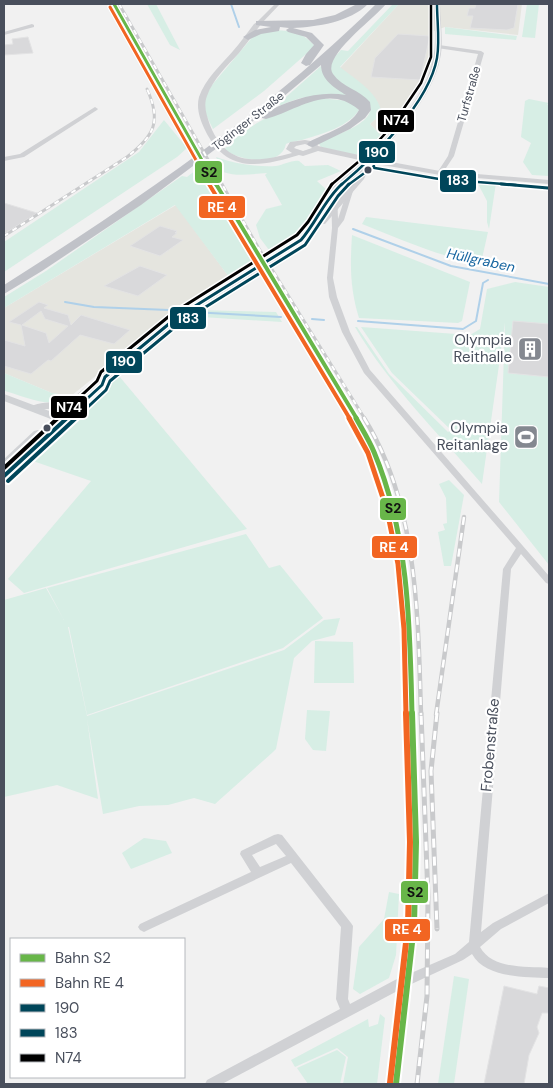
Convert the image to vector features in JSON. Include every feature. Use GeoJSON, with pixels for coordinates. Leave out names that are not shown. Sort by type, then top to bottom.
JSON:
{"type":"FeatureCollection","features":[{"type":"Feature","properties":{"kind":"highway"},"geometry":{"type":"LineString","coordinates":[[258,24],[309,25],[342,15],[363,4]]}},
{"type":"Feature","properties":{"kind":"highway","name":"Töginger Straße"},"geometry":{"type":"LineString","coordinates":[[227,133],[370,4]]}},
{"type":"Feature","properties":{"kind":"highway","name":"Töginger Straße"},"geometry":{"type":"LineString","coordinates":[[4,290],[227,133],[336,48],[381,4]]}},
{"type":"Feature","properties":{"kind":"highway"},"geometry":{"type":"LineString","coordinates":[[258,24],[306,34],[317,41],[319,46],[309,56],[306,63]]}},
{"type":"Feature","properties":{"kind":"highway"},"geometry":{"type":"LineString","coordinates":[[248,37],[263,30],[281,29]]}},
{"type":"Feature","properties":{"kind":"highway"},"geometry":{"type":"LineString","coordinates":[[312,147],[358,120],[366,110],[366,102],[334,81],[328,74],[326,67],[336,48]]}},
{"type":"Feature","properties":{"kind":"highway"},"geometry":{"type":"LineString","coordinates":[[227,133],[236,135],[258,120],[285,106],[310,98],[330,96],[348,98],[361,104],[366,110]]}},
{"type":"Feature","properties":{"kind":"highway","name":"Töginger Straße"},"geometry":{"type":"LineString","coordinates":[[4,280],[184,165]]}},
{"type":"Feature","properties":{"kind":"main road"},"geometry":{"type":"LineString","coordinates":[[4,397],[35,407],[58,420]]}},
{"type":"Feature","properties":{"kind":"main road"},"geometry":{"type":"LineString","coordinates":[[4,402],[58,420]]}},
{"type":"Feature","properties":{"kind":"main road"},"geometry":{"type":"LineString","coordinates":[[4,465],[58,420]]}},
{"type":"Feature","properties":{"kind":"main road"},"geometry":{"type":"LineString","coordinates":[[4,476],[58,420]]}},
{"type":"Feature","properties":{"kind":"street"},"geometry":{"type":"LineString","coordinates":[[278,4],[258,24],[206,89],[201,102],[201,109],[210,132],[226,156],[249,163],[268,162],[312,147],[340,157],[440,174],[549,182]]}},
{"type":"Feature","properties":{"kind":"street"},"geometry":{"type":"LineString","coordinates":[[369,162],[353,172],[334,191],[313,226],[301,240],[315,230],[361,177],[369,162],[397,130],[427,86],[433,72],[439,47],[437,4]]}},
{"type":"Feature","properties":{"kind":"street"},"geometry":{"type":"LineString","coordinates":[[4,34],[32,26]]}},
{"type":"Feature","properties":{"kind":"street","name":"Turfstraße"},"geometry":{"type":"LineString","coordinates":[[439,47],[481,54],[451,156],[440,174]]}},
{"type":"Feature","properties":{"kind":"street"},"geometry":{"type":"LineString","coordinates":[[4,158],[22,156],[95,109]]}},
{"type":"Feature","properties":{"kind":"street"},"geometry":{"type":"LineString","coordinates":[[295,152],[291,145],[312,147],[353,156],[369,162]]}},
{"type":"Feature","properties":{"kind":"street"},"geometry":{"type":"LineString","coordinates":[[353,156],[378,152]]}},
{"type":"Feature","properties":{"kind":"street"},"geometry":{"type":"LineString","coordinates":[[340,157],[352,165],[353,172]]}},
{"type":"Feature","properties":{"kind":"street"},"geometry":{"type":"LineString","coordinates":[[335,228],[341,220],[350,190]]}},
{"type":"Feature","properties":{"kind":"street"},"geometry":{"type":"LineString","coordinates":[[334,191],[335,228],[330,278],[333,297],[342,325],[367,371],[549,581]]}},
{"type":"Feature","properties":{"kind":"street"},"geometry":{"type":"LineString","coordinates":[[58,420],[74,401],[94,383],[105,378],[162,328],[279,254]]}},
{"type":"Feature","properties":{"kind":"street"},"geometry":{"type":"LineString","coordinates":[[58,420],[102,385],[105,378]]}},
{"type":"Feature","properties":{"kind":"street"},"geometry":{"type":"LineString","coordinates":[[35,407],[57,406],[74,401]]}},
{"type":"Feature","properties":{"kind":"street","name":"Frobenstraße"},"geometry":{"type":"LineString","coordinates":[[474,947],[495,692],[508,569],[520,548]]}},
{"type":"Feature","properties":{"kind":"street"},"geometry":{"type":"LineString","coordinates":[[259,874],[246,854],[278,838],[347,926],[342,999],[347,1011]]}},
{"type":"Feature","properties":{"kind":"street"},"geometry":{"type":"LineString","coordinates":[[144,927],[293,858]]}},
{"type":"Feature","properties":{"kind":"street"},"geometry":{"type":"LineString","coordinates":[[211,1084],[399,984],[459,956],[474,947],[497,926],[549,898]]}},
{"type":"Feature","properties":{"kind":"street"},"geometry":{"type":"LineString","coordinates":[[474,947],[481,959],[506,968],[549,974]]}},
{"type":"Feature","properties":{"kind":"shaded area"},"geometry":{"type":"Polygon","coordinates":[[[399,4],[522,4],[518,35],[445,27],[434,31],[432,64],[422,85],[384,139],[370,124],[382,113],[340,68],[399,4]]]}},
{"type":"Feature","properties":{"kind":"shaded area"},"geometry":{"type":"Polygon","coordinates":[[[176,205],[229,277],[181,308],[71,396],[52,393],[4,373],[4,308],[176,205]]]}},
{"type":"Feature","properties":{"kind":"green space"},"geometry":{"type":"Polygon","coordinates":[[[147,4],[156,4],[180,50],[170,45],[147,4]]]}},
{"type":"Feature","properties":{"kind":"green space"},"geometry":{"type":"Polygon","coordinates":[[[393,4],[399,4],[340,67],[376,98],[382,113],[370,124],[384,139],[370,152],[355,155],[321,147],[319,144],[321,141],[345,132],[362,122],[368,116],[370,110],[369,103],[329,74],[331,61],[341,50],[348,51],[393,4]]]}},
{"type":"Feature","properties":{"kind":"green space"},"geometry":{"type":"Polygon","coordinates":[[[527,4],[539,4],[535,38],[522,37],[527,4]]]}},
{"type":"Feature","properties":{"kind":"green space"},"geometry":{"type":"Polygon","coordinates":[[[445,27],[517,36],[516,40],[445,34],[445,27]]]}},
{"type":"Feature","properties":{"kind":"green space"},"geometry":{"type":"Polygon","coordinates":[[[272,30],[290,31],[300,34],[314,45],[313,48],[264,91],[213,129],[205,113],[204,99],[212,85],[255,34],[272,30]]]}},
{"type":"Feature","properties":{"kind":"green space"},"geometry":{"type":"Polygon","coordinates":[[[321,66],[326,78],[331,83],[361,101],[340,97],[311,96],[277,105],[321,66]]]}},
{"type":"Feature","properties":{"kind":"green space"},"geometry":{"type":"Polygon","coordinates":[[[320,98],[349,101],[359,110],[349,121],[335,129],[286,144],[282,152],[276,157],[258,160],[248,159],[239,157],[224,149],[234,142],[232,140],[257,123],[290,105],[320,98]]]}},
{"type":"Feature","properties":{"kind":"green space"},"geometry":{"type":"Polygon","coordinates":[[[529,99],[549,103],[547,105],[549,105],[549,176],[532,175],[523,162],[531,143],[521,137],[525,101],[529,99]]]}},
{"type":"Feature","properties":{"kind":"green space"},"geometry":{"type":"Polygon","coordinates":[[[164,120],[187,148],[177,157],[4,272],[4,242],[139,152],[164,120]]]}},
{"type":"Feature","properties":{"kind":"green space"},"geometry":{"type":"Polygon","coordinates":[[[216,157],[238,163],[261,166],[276,166],[299,161],[305,166],[328,165],[341,171],[317,181],[329,192],[305,228],[291,242],[272,254],[260,238],[256,225],[266,209],[282,205],[265,175],[267,173],[229,174],[223,172],[216,157]]]}},
{"type":"Feature","properties":{"kind":"green space"},"geometry":{"type":"Polygon","coordinates":[[[196,170],[253,264],[229,277],[175,205],[4,308],[4,297],[46,271],[182,176],[187,177],[196,170]]]}},
{"type":"Feature","properties":{"kind":"green space"},"geometry":{"type":"Polygon","coordinates":[[[477,182],[496,183],[489,229],[487,201],[477,182]]]}},
{"type":"Feature","properties":{"kind":"green space"},"geometry":{"type":"Polygon","coordinates":[[[366,217],[488,232],[481,263],[451,257],[406,242],[362,224],[366,217]]]}},
{"type":"Feature","properties":{"kind":"green space"},"geometry":{"type":"Polygon","coordinates":[[[352,235],[470,282],[462,321],[458,323],[359,318],[351,277],[352,235]]]}},
{"type":"Feature","properties":{"kind":"green space"},"geometry":{"type":"Polygon","coordinates":[[[515,282],[549,287],[549,565],[499,502],[505,323],[482,484],[399,389],[368,348],[355,327],[357,327],[389,374],[448,432],[451,430],[392,373],[361,327],[470,335],[480,329],[487,289],[515,282]]]}},
{"type":"Feature","properties":{"kind":"green space"},"geometry":{"type":"Polygon","coordinates":[[[196,310],[276,312],[282,322],[186,316],[196,310]]]}},
{"type":"Feature","properties":{"kind":"green space"},"geometry":{"type":"Polygon","coordinates":[[[4,373],[52,393],[71,396],[56,402],[47,402],[29,399],[5,391],[4,373]]]}},
{"type":"Feature","properties":{"kind":"green space"},"geometry":{"type":"Polygon","coordinates":[[[119,376],[247,529],[24,593],[8,579],[91,481],[30,460],[119,376]]]}},
{"type":"Feature","properties":{"kind":"green space"},"geometry":{"type":"Polygon","coordinates":[[[449,480],[464,495],[451,566],[444,566],[438,532],[445,530],[443,524],[447,523],[446,498],[439,484],[449,480]]]}},
{"type":"Feature","properties":{"kind":"green space"},"geometry":{"type":"Polygon","coordinates":[[[246,534],[269,568],[280,565],[323,618],[283,648],[87,715],[68,627],[87,716],[284,650],[324,620],[340,618],[335,635],[312,641],[294,658],[276,749],[215,804],[194,798],[168,805],[139,806],[103,814],[87,719],[98,799],[57,785],[4,797],[4,600],[46,588],[64,620],[47,588],[246,534]]]}},
{"type":"Feature","properties":{"kind":"green space"},"geometry":{"type":"Polygon","coordinates":[[[315,641],[353,642],[354,683],[314,683],[315,641]]]}},
{"type":"Feature","properties":{"kind":"green space"},"geometry":{"type":"Polygon","coordinates":[[[307,710],[330,711],[326,751],[313,750],[305,739],[307,710]]]}},
{"type":"Feature","properties":{"kind":"green space"},"geometry":{"type":"Polygon","coordinates":[[[144,838],[166,841],[172,853],[131,869],[122,853],[144,838]]]}},
{"type":"Feature","properties":{"kind":"green space"},"geometry":{"type":"Polygon","coordinates":[[[389,892],[399,894],[396,955],[389,978],[360,994],[353,989],[359,947],[384,919],[389,892]]]}},
{"type":"Feature","properties":{"kind":"green space"},"geometry":{"type":"Polygon","coordinates":[[[454,976],[469,979],[454,1084],[438,1084],[454,976]]]}},
{"type":"Feature","properties":{"kind":"green space"},"geometry":{"type":"Polygon","coordinates":[[[380,1014],[385,1018],[377,1084],[343,1084],[348,1057],[337,1048],[295,1067],[291,1060],[368,1019],[369,1027],[378,1024],[380,1014]]]}},
{"type":"Feature","properties":{"kind":"green space"},"geometry":{"type":"Polygon","coordinates":[[[337,1050],[346,1057],[340,1084],[308,1084],[297,1068],[337,1050]]]}},
{"type":"Feature","properties":{"kind":"building"},"geometry":{"type":"Polygon","coordinates":[[[476,4],[518,4],[514,28],[507,30],[470,28],[473,16],[467,16],[469,8],[475,8],[476,4]]]}},
{"type":"Feature","properties":{"kind":"building"},"geometry":{"type":"Polygon","coordinates":[[[398,34],[430,36],[420,80],[371,77],[375,58],[398,34]]]}},
{"type":"Feature","properties":{"kind":"building"},"geometry":{"type":"Polygon","coordinates":[[[28,37],[33,53],[4,55],[4,45],[13,44],[12,39],[28,37]]]}},
{"type":"Feature","properties":{"kind":"building"},"geometry":{"type":"Polygon","coordinates":[[[4,203],[37,213],[4,234],[4,203]]]}},
{"type":"Feature","properties":{"kind":"building"},"geometry":{"type":"Polygon","coordinates":[[[160,226],[177,231],[172,237],[183,240],[160,256],[130,246],[160,226]]]}},
{"type":"Feature","properties":{"kind":"building"},"geometry":{"type":"Polygon","coordinates":[[[140,266],[167,275],[138,296],[104,286],[140,266]]]}},
{"type":"Feature","properties":{"kind":"building"},"geometry":{"type":"Polygon","coordinates":[[[39,302],[48,305],[44,308],[68,315],[71,325],[81,315],[130,330],[114,344],[80,335],[51,361],[48,360],[31,374],[4,366],[4,340],[25,346],[21,325],[9,322],[39,302]],[[41,311],[22,325],[46,333],[49,343],[68,326],[45,319],[41,311]]]}},
{"type":"Feature","properties":{"kind":"building","name":"Olympia Reithalle"},"geometry":{"type":"Polygon","coordinates":[[[513,321],[549,324],[549,377],[508,373],[513,321]]]}},
{"type":"Feature","properties":{"kind":"building"},"geometry":{"type":"Polygon","coordinates":[[[504,986],[537,994],[539,986],[549,988],[549,1013],[542,1013],[537,1027],[539,1033],[529,1055],[524,1084],[484,1084],[504,986]]]}},
{"type":"Feature","properties":{"kind":"waterway","name":"Hüllgraben"},"geometry":{"type":"LineString","coordinates":[[231,4],[239,27]]}},
{"type":"Feature","properties":{"kind":"waterway","name":"Hüllgraben"},"geometry":{"type":"LineString","coordinates":[[353,229],[451,266],[549,284]]}},
{"type":"Feature","properties":{"kind":"waterway"},"geometry":{"type":"LineString","coordinates":[[358,321],[463,329],[476,321],[483,283],[488,280]]}},
{"type":"Feature","properties":{"kind":"waterway"},"geometry":{"type":"LineString","coordinates":[[65,302],[94,307],[169,310]]}},
{"type":"Feature","properties":{"kind":"waterway"},"geometry":{"type":"LineString","coordinates":[[192,312],[281,317]]}},
{"type":"Feature","properties":{"kind":"waterway"},"geometry":{"type":"LineString","coordinates":[[312,319],[324,320]]}},
{"type":"Feature","properties":{"kind":"railway"},"geometry":{"type":"LineString","coordinates":[[119,4],[258,247],[365,419]]}},
{"type":"Feature","properties":{"kind":"railway"},"geometry":{"type":"LineString","coordinates":[[4,236],[127,157],[144,142],[153,128],[154,119],[152,101],[147,89]]}},
{"type":"Feature","properties":{"kind":"railway"},"geometry":{"type":"LineString","coordinates":[[364,418],[382,451],[395,487],[405,524],[416,600],[421,715]]}},
{"type":"Feature","properties":{"kind":"railway"},"geometry":{"type":"LineString","coordinates":[[436,715],[464,517]]}},
{"type":"Feature","properties":{"kind":"railway"},"geometry":{"type":"LineString","coordinates":[[417,1084],[427,996],[428,897],[421,713]]}},
{"type":"Feature","properties":{"kind":"railway"},"geometry":{"type":"LineString","coordinates":[[437,713],[431,771],[437,929]]}},
{"type":"Feature","properties":{"kind":"rail line","name":"S2"},"geometry":{"type":"LineString","coordinates":[[114,4],[228,206],[343,393],[374,451],[393,508],[404,563],[410,629],[416,842],[414,925],[396,1084]]}},
{"type":"Feature","properties":{"kind":"transit line","name":"N74"},"geometry":{"type":"LineString","coordinates":[[4,468],[97,381],[101,372],[173,313],[297,235],[308,222],[329,187],[364,157],[392,126],[421,83],[431,57],[431,4]]}},
{"type":"Feature","properties":{"kind":"transit line","name":"190"},"geometry":{"type":"LineString","coordinates":[[4,476],[102,385],[105,377],[176,318],[301,240],[313,226],[334,191],[368,162],[397,130],[427,86],[437,58],[437,4]]}},
{"type":"Feature","properties":{"kind":"transit line"},"geometry":{"type":"LineString","coordinates":[[110,7],[223,209],[338,396],[368,453],[387,510],[398,564],[404,629],[410,842],[408,925],[390,1083]]}},
{"type":"Feature","properties":{"kind":"transit line","name":"183"},"geometry":{"type":"LineString","coordinates":[[8,481],[106,390],[110,381],[180,323],[305,245],[342,192],[354,180],[374,166]]}},
{"type":"Feature","properties":{"kind":"transit line","name":"183"},"geometry":{"type":"LineString","coordinates":[[369,167],[439,179],[548,188]]}},
{"type":"Feature","properties":{"kind":"place","name":"Olympia Reithalle"},"geometry":{"type":"Point","coordinates":[530,349]}},
{"type":"Feature","properties":{"kind":"place","name":"Olympia Reitanlage"},"geometry":{"type":"Point","coordinates":[526,437]}}]}
